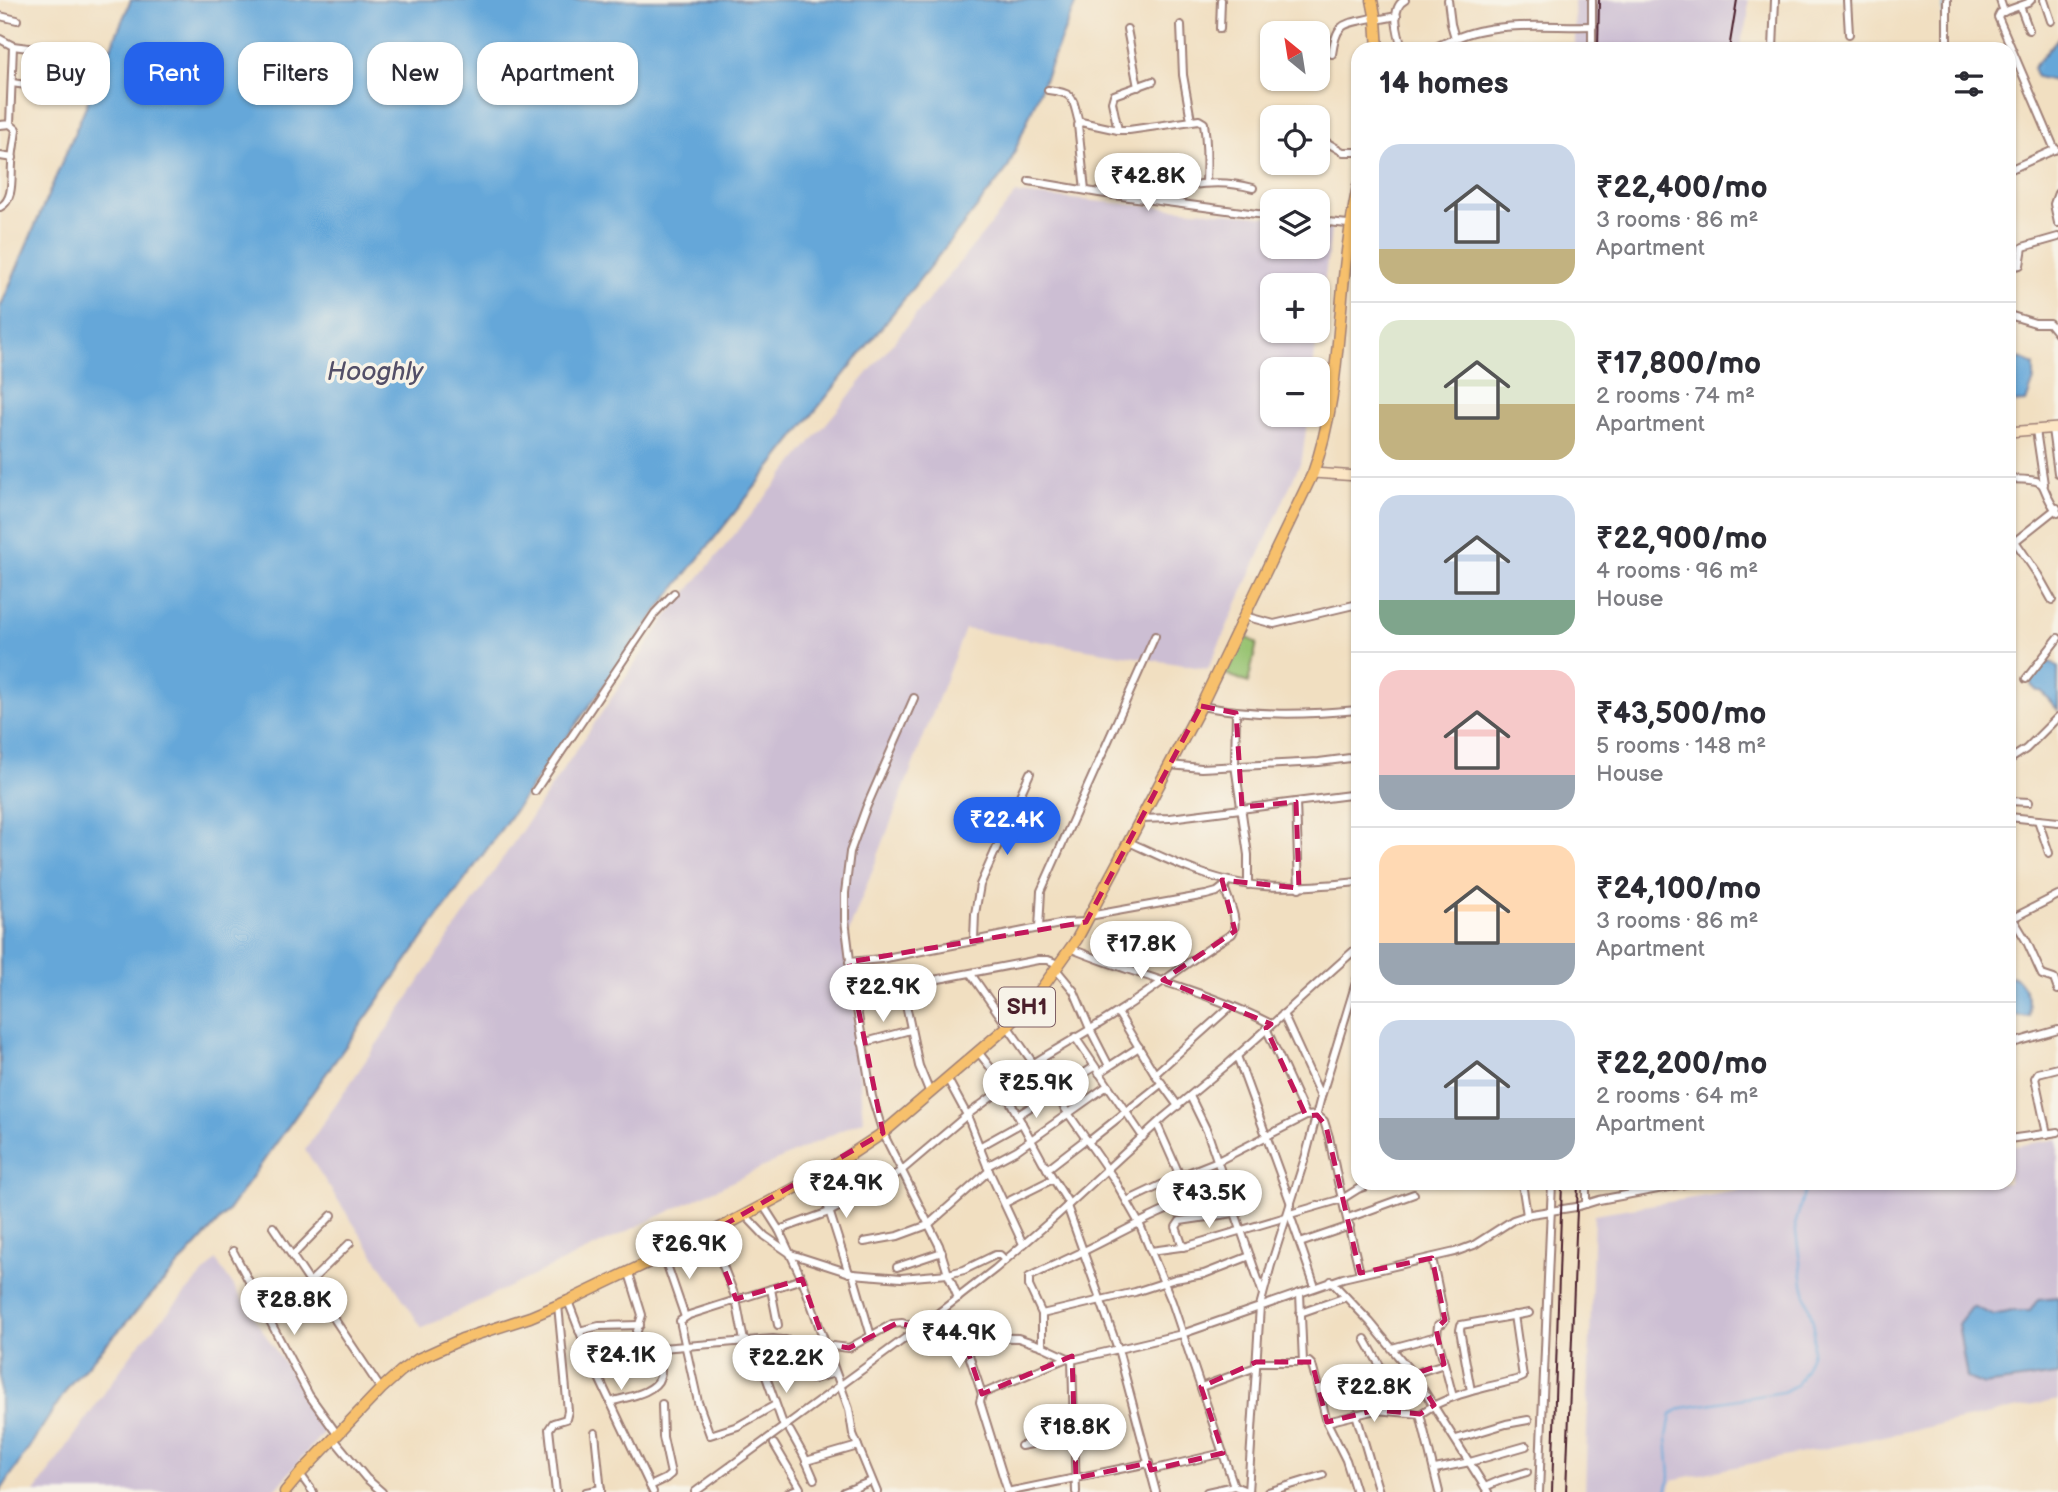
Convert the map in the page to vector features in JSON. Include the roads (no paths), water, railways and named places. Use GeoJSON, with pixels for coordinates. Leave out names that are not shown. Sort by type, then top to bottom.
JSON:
{"type":"FeatureCollection","features":[{"type":"Feature","properties":{"kind":"main road"},"geometry":{"type":"LineString","coordinates":[[1372,0],[1378,42]]}},
{"type":"Feature","properties":{"kind":"main road","name":"SH1"},"geometry":{"type":"LineString","coordinates":[[285,1492],[335,1436],[401,1371],[438,1349],[563,1303],[629,1273],[818,1176],[883,1133],[979,1053],[1032,1002],[1056,966],[1072,949],[1088,919],[1201,706],[1314,473],[1324,445],[1331,412],[1351,254]]}},
{"type":"Feature","properties":{"kind":"main road"},"geometry":{"type":"LineString","coordinates":[[2016,431],[2055,428]]}},
{"type":"Feature","properties":{"kind":"main road"},"geometry":{"type":"LineString","coordinates":[[1314,473],[1351,476]]}},
{"type":"Feature","properties":{"kind":"street"},"geometry":{"type":"LineString","coordinates":[[1220,29],[1221,0]]}},
{"type":"Feature","properties":{"kind":"street"},"geometry":{"type":"LineString","coordinates":[[1401,42],[1396,16],[1398,4],[1405,0]]}},
{"type":"Feature","properties":{"kind":"street"},"geometry":{"type":"LineString","coordinates":[[1448,0],[1455,38]]}},
{"type":"Feature","properties":{"kind":"street"},"geometry":{"type":"LineString","coordinates":[[1592,0],[1592,42]]}},
{"type":"Feature","properties":{"kind":"street"},"geometry":{"type":"LineString","coordinates":[[1773,42],[1775,0]]}},
{"type":"Feature","properties":{"kind":"street"},"geometry":{"type":"LineString","coordinates":[[1847,0],[1849,34]]}},
{"type":"Feature","properties":{"kind":"street"},"geometry":{"type":"LineString","coordinates":[[1944,42],[1947,0]]}},
{"type":"Feature","properties":{"kind":"street"},"geometry":{"type":"LineString","coordinates":[[2000,0],[2004,12]]}},
{"type":"Feature","properties":{"kind":"street"},"geometry":{"type":"LineString","coordinates":[[2008,42],[1998,15],[2031,0]]}},
{"type":"Feature","properties":{"kind":"street"},"geometry":{"type":"LineString","coordinates":[[2046,1],[2051,21]]}},
{"type":"Feature","properties":{"kind":"street"},"geometry":{"type":"LineString","coordinates":[[2020,6],[2029,30]]}},
{"type":"Feature","properties":{"kind":"street"},"geometry":{"type":"LineString","coordinates":[[0,16],[17,20]]}},
{"type":"Feature","properties":{"kind":"street"},"geometry":{"type":"LineString","coordinates":[[1332,54],[1334,38],[1340,27],[1396,16]]}},
{"type":"Feature","properties":{"kind":"street"},"geometry":{"type":"LineString","coordinates":[[1181,24],[1183,75],[1191,120]]}},
{"type":"Feature","properties":{"kind":"street"},"geometry":{"type":"LineString","coordinates":[[1447,42],[1494,28],[1592,26]]}},
{"type":"Feature","properties":{"kind":"street"},"geometry":{"type":"LineString","coordinates":[[1127,29],[1138,87]]}},
{"type":"Feature","properties":{"kind":"street"},"geometry":{"type":"LineString","coordinates":[[0,39],[21,47]]}},
{"type":"Feature","properties":{"kind":"street"},"geometry":{"type":"LineString","coordinates":[[10,124],[13,46]]}},
{"type":"Feature","properties":{"kind":"street"},"geometry":{"type":"LineString","coordinates":[[2016,60],[2056,149],[2016,167]]}},
{"type":"Feature","properties":{"kind":"street"},"geometry":{"type":"LineString","coordinates":[[1118,130],[1112,98],[1118,93],[1153,81]]}},
{"type":"Feature","properties":{"kind":"street"},"geometry":{"type":"LineString","coordinates":[[12,83],[21,84]]}},
{"type":"Feature","properties":{"kind":"street"},"geometry":{"type":"LineString","coordinates":[[1048,90],[1066,92],[1072,100],[1079,123],[1079,147],[1085,190]]}},
{"type":"Feature","properties":{"kind":"street"},"geometry":{"type":"LineString","coordinates":[[1079,123],[1084,121],[1118,130],[1136,130],[1199,120],[1203,123],[1208,159],[1206,182]]}},
{"type":"Feature","properties":{"kind":"street"},"geometry":{"type":"LineString","coordinates":[[0,125],[10,124],[16,129],[12,182],[8,199],[5,205],[0,207]]}},
{"type":"Feature","properties":{"kind":"street"},"geometry":{"type":"LineString","coordinates":[[1330,144],[1343,152],[1351,152]]}},
{"type":"Feature","properties":{"kind":"street"},"geometry":{"type":"LineString","coordinates":[[0,156],[13,158]]}},
{"type":"Feature","properties":{"kind":"street"},"geometry":{"type":"LineString","coordinates":[[1029,181],[1260,214]]}},
{"type":"Feature","properties":{"kind":"street"},"geometry":{"type":"LineString","coordinates":[[1138,198],[1206,182],[1253,188]]}},
{"type":"Feature","properties":{"kind":"street"},"geometry":{"type":"LineString","coordinates":[[2058,193],[2054,204],[2058,223]]}},
{"type":"Feature","properties":{"kind":"street"},"geometry":{"type":"LineString","coordinates":[[1330,222],[1351,225]]}},
{"type":"Feature","properties":{"kind":"street"},"geometry":{"type":"LineString","coordinates":[[2016,266],[2020,265],[2022,249],[2026,246],[2058,237]]}},
{"type":"Feature","properties":{"kind":"street"},"geometry":{"type":"LineString","coordinates":[[2016,317],[2035,323],[2049,323],[2058,318]]}},
{"type":"Feature","properties":{"kind":"street"},"geometry":{"type":"LineString","coordinates":[[2049,323],[2058,334]]}},
{"type":"Feature","properties":{"kind":"street"},"geometry":{"type":"LineString","coordinates":[[2055,428],[2058,473]]}},
{"type":"Feature","properties":{"kind":"street"},"geometry":{"type":"LineString","coordinates":[[2036,430],[2044,486]]}},
{"type":"Feature","properties":{"kind":"street"},"geometry":{"type":"LineString","coordinates":[[2016,479],[2035,479],[2043,483],[2057,510],[2016,540]]}},
{"type":"Feature","properties":{"kind":"street"},"geometry":{"type":"LineString","coordinates":[[2016,548],[2038,575],[2052,600]]}},
{"type":"Feature","properties":{"kind":"street"},"geometry":{"type":"LineString","coordinates":[[536,791],[655,613],[674,593]]}},
{"type":"Feature","properties":{"kind":"street"},"geometry":{"type":"LineString","coordinates":[[1244,616],[1265,622],[1283,623],[1351,606]]}},
{"type":"Feature","properties":{"kind":"street"},"geometry":{"type":"LineString","coordinates":[[1040,928],[1041,891],[1155,636]]}},
{"type":"Feature","properties":{"kind":"street"},"geometry":{"type":"LineString","coordinates":[[2026,680],[2058,638]]}},
{"type":"Feature","properties":{"kind":"street"},"geometry":{"type":"LineString","coordinates":[[914,698],[866,808],[850,852],[845,893],[849,962],[869,1083],[883,1133],[942,1252],[958,1298]]}},
{"type":"Feature","properties":{"kind":"street"},"geometry":{"type":"LineString","coordinates":[[1201,706],[1236,713],[1296,715],[1351,711]]}},
{"type":"Feature","properties":{"kind":"street"},"geometry":{"type":"LineString","coordinates":[[1236,713],[1235,765],[1248,855],[1248,884]]}},
{"type":"Feature","properties":{"kind":"street"},"geometry":{"type":"LineString","coordinates":[[2016,756],[2026,750],[2058,717]]}},
{"type":"Feature","properties":{"kind":"street"},"geometry":{"type":"LineString","coordinates":[[1170,765],[1193,768],[1351,758]]}},
{"type":"Feature","properties":{"kind":"street"},"geometry":{"type":"LineString","coordinates":[[974,939],[980,885],[1030,773]]}},
{"type":"Feature","properties":{"kind":"street"},"geometry":{"type":"LineString","coordinates":[[1141,819],[1189,816],[1351,795]]}},
{"type":"Feature","properties":{"kind":"street"},"geometry":{"type":"LineString","coordinates":[[1296,802],[1299,888]]}},
{"type":"Feature","properties":{"kind":"street"},"geometry":{"type":"LineString","coordinates":[[2016,802],[2029,802]]}},
{"type":"Feature","properties":{"kind":"street"},"geometry":{"type":"LineString","coordinates":[[2016,818],[2058,822]]}},
{"type":"Feature","properties":{"kind":"street"},"geometry":{"type":"LineString","coordinates":[[2038,820],[2049,853]]}},
{"type":"Feature","properties":{"kind":"street"},"geometry":{"type":"LineString","coordinates":[[1129,842],[1227,884],[1299,888],[1351,883]]}},
{"type":"Feature","properties":{"kind":"street"},"geometry":{"type":"LineString","coordinates":[[849,962],[881,959],[1206,895],[1217,892],[1227,884]]}},
{"type":"Feature","properties":{"kind":"street"},"geometry":{"type":"LineString","coordinates":[[779,1230],[829,1212],[901,1171],[1032,1063],[1118,1013],[1164,982],[1194,957],[1235,931],[1236,923],[1227,884]]}},
{"type":"Feature","properties":{"kind":"street"},"geometry":{"type":"LineString","coordinates":[[2016,914],[2058,895]]}},
{"type":"Feature","properties":{"kind":"street"},"geometry":{"type":"LineString","coordinates":[[2016,928],[2042,975],[2054,979],[2058,990]]}},
{"type":"Feature","properties":{"kind":"street"},"geometry":{"type":"LineString","coordinates":[[1072,949],[1113,966],[1231,1006],[1269,1026],[1306,1116]]}},
{"type":"Feature","properties":{"kind":"street"},"geometry":{"type":"LineString","coordinates":[[695,1492],[787,1429],[1005,1260],[1351,953]]}},
{"type":"Feature","properties":{"kind":"street"},"geometry":{"type":"LineString","coordinates":[[854,992],[1048,960],[1056,966],[1074,991],[1109,1066]]}},
{"type":"Feature","properties":{"kind":"street"},"geometry":{"type":"LineString","coordinates":[[971,974],[1128,1201],[1175,1311],[1234,1486]]}},
{"type":"Feature","properties":{"kind":"street"},"geometry":{"type":"LineString","coordinates":[[902,986],[920,1072],[930,1093]]}},
{"type":"Feature","properties":{"kind":"street"},"geometry":{"type":"LineString","coordinates":[[1207,1492],[1234,1486],[1248,1492],[1260,1306],[1351,999]]}},
{"type":"Feature","properties":{"kind":"street"},"geometry":{"type":"LineString","coordinates":[[1155,1074],[1231,1006]]}},
{"type":"Feature","properties":{"kind":"street"},"geometry":{"type":"LineString","coordinates":[[1118,1013],[1155,1074],[1178,1105]]}},
{"type":"Feature","properties":{"kind":"street"},"geometry":{"type":"LineString","coordinates":[[1283,1014],[1321,1097]]}},
{"type":"Feature","properties":{"kind":"street"},"geometry":{"type":"LineString","coordinates":[[862,1043],[911,1030]]}},
{"type":"Feature","properties":{"kind":"street"},"geometry":{"type":"LineString","coordinates":[[2016,1042],[2058,1030]]}},
{"type":"Feature","properties":{"kind":"street"},"geometry":{"type":"LineString","coordinates":[[1076,1037],[1143,1136]]}},
{"type":"Feature","properties":{"kind":"street"},"geometry":{"type":"LineString","coordinates":[[1018,1115],[1052,1092],[1109,1066],[1139,1047]]}},
{"type":"Feature","properties":{"kind":"street"},"geometry":{"type":"LineString","coordinates":[[979,1053],[995,1072],[1068,1205],[1118,1349],[1156,1492]]}},
{"type":"Feature","properties":{"kind":"street"},"geometry":{"type":"LineString","coordinates":[[1237,1056],[1315,1287]]}},
{"type":"Feature","properties":{"kind":"street"},"geometry":{"type":"LineString","coordinates":[[2048,1134],[2035,1078],[2038,1073],[2058,1068]]}},
{"type":"Feature","properties":{"kind":"street"},"geometry":{"type":"LineString","coordinates":[[947,1078],[967,1115],[988,1169],[1023,1244]]}},
{"type":"Feature","properties":{"kind":"street"},"geometry":{"type":"LineString","coordinates":[[1046,1169],[1162,1083]]}},
{"type":"Feature","properties":{"kind":"street"},"geometry":{"type":"LineString","coordinates":[[863,1242],[898,1236],[928,1225],[988,1169],[1107,1086]]}},
{"type":"Feature","properties":{"kind":"street"},"geometry":{"type":"LineString","coordinates":[[1190,1096],[1207,1131],[1263,1294]]}},
{"type":"Feature","properties":{"kind":"street"},"geometry":{"type":"LineString","coordinates":[[1128,1201],[1218,1161],[1306,1116],[1317,1115],[1326,1126],[1360,1273]]}},
{"type":"Feature","properties":{"kind":"street"},"geometry":{"type":"LineString","coordinates":[[979,1147],[1022,1123]]}},
{"type":"Feature","properties":{"kind":"street"},"geometry":{"type":"LineString","coordinates":[[1157,1124],[1180,1176]]}},
{"type":"Feature","properties":{"kind":"street"},"geometry":{"type":"LineString","coordinates":[[2016,1138],[2058,1132]]}},
{"type":"Feature","properties":{"kind":"street"},"geometry":{"type":"LineString","coordinates":[[818,1176],[871,1336]]}},
{"type":"Feature","properties":{"kind":"street"},"geometry":{"type":"LineString","coordinates":[[1005,1203],[1052,1179]]}},
{"type":"Feature","properties":{"kind":"street"},"geometry":{"type":"LineString","coordinates":[[1151,1251],[1182,1247],[1241,1230],[1289,1211],[1342,1199],[1356,1190]]}},
{"type":"Feature","properties":{"kind":"street"},"geometry":{"type":"LineString","coordinates":[[1523,1190],[1527,1215]]}},
{"type":"Feature","properties":{"kind":"street"},"geometry":{"type":"LineString","coordinates":[[1539,1492],[1552,1190]]}},
{"type":"Feature","properties":{"kind":"street"},"geometry":{"type":"LineString","coordinates":[[1586,1190],[1586,1204]]}},
{"type":"Feature","properties":{"kind":"street"},"geometry":{"type":"LineString","coordinates":[[982,1394],[1069,1359],[1182,1334],[1331,1281],[1455,1252],[1474,1245],[1513,1220],[1527,1215],[1655,1190]]}},
{"type":"Feature","properties":{"kind":"street"},"geometry":{"type":"LineString","coordinates":[[1348,1218],[1415,1194]]}},
{"type":"Feature","properties":{"kind":"street"},"geometry":{"type":"LineString","coordinates":[[1042,1346],[1042,1314],[1028,1283],[1029,1277],[1139,1223],[1199,1198]]}},
{"type":"Feature","properties":{"kind":"street"},"geometry":{"type":"LineString","coordinates":[[763,1205],[779,1230],[802,1279],[849,1409],[852,1430],[877,1492]]}},
{"type":"Feature","properties":{"kind":"street"},"geometry":{"type":"LineString","coordinates":[[1182,1247],[1176,1227],[1180,1221],[1234,1213]]}},
{"type":"Feature","properties":{"kind":"street"},"geometry":{"type":"LineString","coordinates":[[293,1255],[332,1215]]}},
{"type":"Feature","properties":{"kind":"street"},"geometry":{"type":"LineString","coordinates":[[745,1215],[765,1236],[791,1254],[851,1273],[901,1278],[948,1274],[998,1255],[1005,1260]]}},
{"type":"Feature","properties":{"kind":"street"},"geometry":{"type":"LineString","coordinates":[[1300,1243],[1350,1226]]}},
{"type":"Feature","properties":{"kind":"street"},"geometry":{"type":"LineString","coordinates":[[274,1227],[381,1389]]}},
{"type":"Feature","properties":{"kind":"street"},"geometry":{"type":"LineString","coordinates":[[710,1233],[736,1299],[744,1341]]}},
{"type":"Feature","properties":{"kind":"street"},"geometry":{"type":"LineString","coordinates":[[311,1281],[350,1243]]}},
{"type":"Feature","properties":{"kind":"street"},"geometry":{"type":"LineString","coordinates":[[233,1251],[309,1395],[366,1478],[382,1492]]}},
{"type":"Feature","properties":{"kind":"street"},"geometry":{"type":"LineString","coordinates":[[897,1267],[942,1252]]}},
{"type":"Feature","properties":{"kind":"street"},"geometry":{"type":"LineString","coordinates":[[664,1256],[685,1317]]}},
{"type":"Feature","properties":{"kind":"street"},"geometry":{"type":"LineString","coordinates":[[1042,1314],[1204,1274],[1250,1256]]}},
{"type":"Feature","properties":{"kind":"street"},"geometry":{"type":"LineString","coordinates":[[1432,1258],[1445,1320],[1438,1325],[1437,1336],[1453,1396]]}},
{"type":"Feature","properties":{"kind":"street"},"geometry":{"type":"LineString","coordinates":[[629,1273],[642,1315],[637,1331],[637,1350]]}},
{"type":"Feature","properties":{"kind":"street"},"geometry":{"type":"LineString","coordinates":[[775,1405],[738,1426],[710,1435],[698,1402],[680,1321],[736,1299],[802,1279]]}},
{"type":"Feature","properties":{"kind":"street"},"geometry":{"type":"LineString","coordinates":[[1331,1281],[1413,1374],[1487,1490],[1501,1480],[1527,1472]]}},
{"type":"Feature","properties":{"kind":"street"},"geometry":{"type":"LineString","coordinates":[[771,1289],[778,1325]]}},
{"type":"Feature","properties":{"kind":"street"},"geometry":{"type":"LineString","coordinates":[[1300,1293],[1303,1362]]}},
{"type":"Feature","properties":{"kind":"street"},"geometry":{"type":"LineString","coordinates":[[1300,1313],[1346,1297]]}},
{"type":"Feature","properties":{"kind":"street"},"geometry":{"type":"LineString","coordinates":[[563,1303],[579,1331],[651,1489],[671,1474],[663,1437],[662,1404]]}},
{"type":"Feature","properties":{"kind":"street"},"geometry":{"type":"LineString","coordinates":[[556,1492],[549,1429],[553,1423],[566,1419],[568,1411],[563,1303]]}},
{"type":"Feature","properties":{"kind":"street"},"geometry":{"type":"LineString","coordinates":[[1471,1391],[1461,1325],[1529,1313]]}},
{"type":"Feature","properties":{"kind":"street"},"geometry":{"type":"LineString","coordinates":[[1327,1422],[1376,1410],[1420,1414],[1453,1396],[1523,1377],[1514,1315]]}},
{"type":"Feature","properties":{"kind":"street"},"geometry":{"type":"LineString","coordinates":[[591,1361],[637,1350],[744,1341],[785,1340],[849,1348],[897,1323],[963,1337],[1011,1336],[1042,1346],[1069,1359]]}},
{"type":"Feature","properties":{"kind":"street"},"geometry":{"type":"LineString","coordinates":[[579,1331],[599,1326],[640,1325]]}},
{"type":"Feature","properties":{"kind":"street"},"geometry":{"type":"LineString","coordinates":[[1392,1348],[1437,1336]]}},
{"type":"Feature","properties":{"kind":"street"},"geometry":{"type":"LineString","coordinates":[[963,1337],[982,1394],[980,1402],[1008,1492],[1223,1453]]}},
{"type":"Feature","properties":{"kind":"street"},"geometry":{"type":"LineString","coordinates":[[1321,1399],[1383,1379],[1384,1373],[1365,1339]]}},
{"type":"Feature","properties":{"kind":"street"},"geometry":{"type":"LineString","coordinates":[[785,1340],[789,1361],[804,1377],[813,1378],[835,1373]]}},
{"type":"Feature","properties":{"kind":"street"},"geometry":{"type":"LineString","coordinates":[[610,1402],[647,1391],[656,1384],[661,1375],[659,1348]]}},
{"type":"Feature","properties":{"kind":"street"},"geometry":{"type":"LineString","coordinates":[[1069,1359],[1076,1436],[1076,1492]]}},
{"type":"Feature","properties":{"kind":"street"},"geometry":{"type":"LineString","coordinates":[[1201,1387],[1256,1365],[1303,1362],[1312,1365],[1327,1422],[1346,1460],[1356,1492]]}},
{"type":"Feature","properties":{"kind":"street"},"geometry":{"type":"LineString","coordinates":[[1413,1374],[1444,1364]]}},
{"type":"Feature","properties":{"kind":"street"},"geometry":{"type":"LineString","coordinates":[[764,1371],[775,1405],[814,1479]]}},
{"type":"Feature","properties":{"kind":"street"},"geometry":{"type":"LineString","coordinates":[[1356,1414],[1380,1492]]}},
{"type":"Feature","properties":{"kind":"street"},"geometry":{"type":"LineString","coordinates":[[1420,1414],[1439,1492]]}},
{"type":"Feature","properties":{"kind":"street"},"geometry":{"type":"LineString","coordinates":[[1456,1439],[1528,1420]]}},
{"type":"Feature","properties":{"kind":"street"},"geometry":{"type":"LineString","coordinates":[[586,1492],[601,1491],[595,1433]]}},
{"type":"Feature","properties":{"kind":"street"},"geometry":{"type":"LineString","coordinates":[[1021,1446],[1076,1436]]}},
{"type":"Feature","properties":{"kind":"street"},"geometry":{"type":"LineString","coordinates":[[774,1444],[800,1488],[789,1492]]}},
{"type":"Feature","properties":{"kind":"street"},"geometry":{"type":"LineString","coordinates":[[806,1461],[858,1446]]}},
{"type":"Feature","properties":{"kind":"street"},"geometry":{"type":"LineString","coordinates":[[1435,1469],[1526,1446]]}},
{"type":"Feature","properties":{"kind":"street"},"geometry":{"type":"LineString","coordinates":[[300,1474],[313,1492]]}},
{"type":"Feature","properties":{"kind":"street"},"geometry":{"type":"LineString","coordinates":[[1268,1492],[1323,1475]]}},
{"type":"Feature","properties":{"kind":"street"},"geometry":{"type":"LineString","coordinates":[[844,1492],[872,1481]]}},
{"type":"Feature","properties":{"kind":"water","name":"Hooghly"},"geometry":{"type":"Polygon","coordinates":[[[131,0],[1077,0],[1008,168],[663,603],[227,1212],[71,1383],[0,1492],[0,308],[86,105],[110,105],[110,49],[131,0]]]}},
{"type":"Feature","properties":{"kind":"water"},"geometry":{"type":"Polygon","coordinates":[[[2058,38],[2058,82],[2037,77],[2033,68],[2058,38]]]}},
{"type":"Feature","properties":{"kind":"water"},"geometry":{"type":"Polygon","coordinates":[[[2016,358],[2034,365],[2034,380],[2026,402],[2016,403],[2016,358]]]}},
{"type":"Feature","properties":{"kind":"water"},"geometry":{"type":"Polygon","coordinates":[[[2045,662],[2053,663],[2058,668],[2058,710],[2041,691],[2031,685],[2031,678],[2045,662]]]}},
{"type":"Feature","properties":{"kind":"water"},"geometry":{"type":"Polygon","coordinates":[[[2016,978],[2029,1000],[2029,1017],[2016,1015],[2016,978]]]}},
{"type":"Feature","properties":{"kind":"water"},"geometry":{"type":"Polygon","coordinates":[[[2058,1297],[2058,1375],[1984,1385],[1967,1378],[1958,1324],[1972,1306],[1993,1315],[2030,1311],[2038,1299],[2058,1297]]]}},
{"type":"Feature","properties":{"kind":"waterway"},"geometry":{"type":"LineString","coordinates":[[1942,42],[1944,1]]}},
{"type":"Feature","properties":{"kind":"waterway"},"geometry":{"type":"LineString","coordinates":[[1666,1492],[1670,1476],[1667,1437],[1671,1414],[1682,1408],[1783,1392],[1796,1385],[1805,1369],[1812,1352],[1814,1326],[1803,1284],[1795,1225],[1805,1190]]}},
{"type":"Feature","properties":{"kind":"railway"},"geometry":{"type":"LineString","coordinates":[[1598,42],[1599,0]]}},
{"type":"Feature","properties":{"kind":"railway"},"geometry":{"type":"LineString","coordinates":[[1730,42],[1737,0]]}},
{"type":"Feature","properties":{"kind":"railway"},"geometry":{"type":"LineString","coordinates":[[1552,1492],[1562,1190]]}},
{"type":"Feature","properties":{"kind":"railway"},"geometry":{"type":"LineString","coordinates":[[1566,1492],[1578,1190]]}}]}
